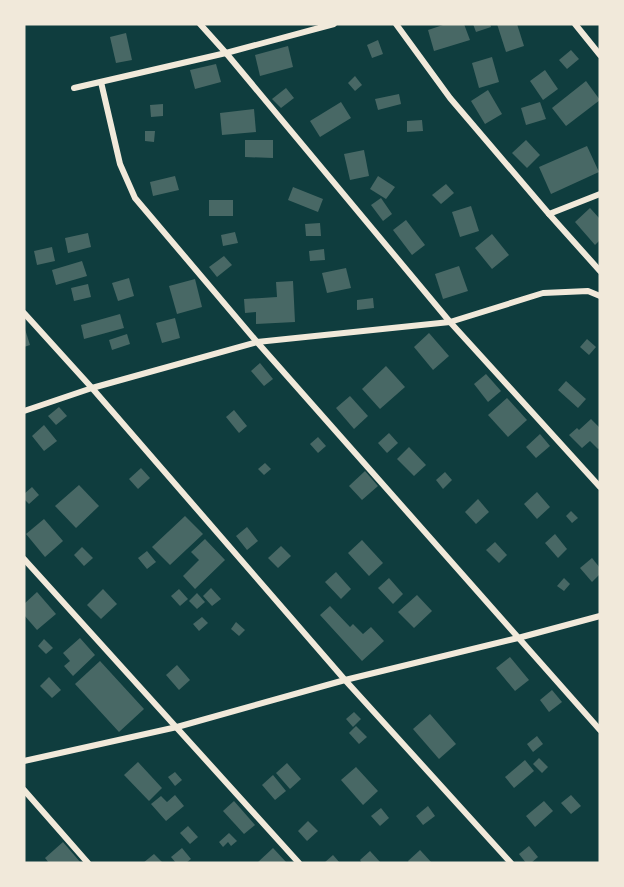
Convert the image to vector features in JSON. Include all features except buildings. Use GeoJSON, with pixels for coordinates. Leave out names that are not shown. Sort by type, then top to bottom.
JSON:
{"type":"FeatureCollection","features":[{"type":"Feature","properties":{"kind":"street"},"geometry":{"type":"LineString","coordinates":[[200,24],[450,322],[600,487]]}},
{"type":"Feature","properties":{"kind":"street"},"geometry":{"type":"LineString","coordinates":[[74,88],[226,53],[334,24]]}},
{"type":"Feature","properties":{"kind":"street"},"geometry":{"type":"LineString","coordinates":[[396,24],[450,98],[600,271]]}},
{"type":"Feature","properties":{"kind":"street"},"geometry":{"type":"LineString","coordinates":[[575,24],[600,55]]}},
{"type":"Feature","properties":{"kind":"street"},"geometry":{"type":"LineString","coordinates":[[101,82],[120,164],[135,198],[257,342],[600,730]]}},
{"type":"Feature","properties":{"kind":"street"},"geometry":{"type":"LineString","coordinates":[[549,214],[600,194]]}},
{"type":"Feature","properties":{"kind":"street"},"geometry":{"type":"LineString","coordinates":[[24,411],[92,388],[257,342],[450,322],[543,293],[588,291],[600,296]]}},
{"type":"Feature","properties":{"kind":"street"},"geometry":{"type":"LineString","coordinates":[[24,313],[92,388],[345,680],[511,863]]}},
{"type":"Feature","properties":{"kind":"street"},"geometry":{"type":"LineString","coordinates":[[24,559],[299,863]]}},
{"type":"Feature","properties":{"kind":"street"},"geometry":{"type":"LineString","coordinates":[[24,761],[177,728],[345,680],[600,616]]}},
{"type":"Feature","properties":{"kind":"street"},"geometry":{"type":"LineString","coordinates":[[24,790],[88,863]]}}]}
